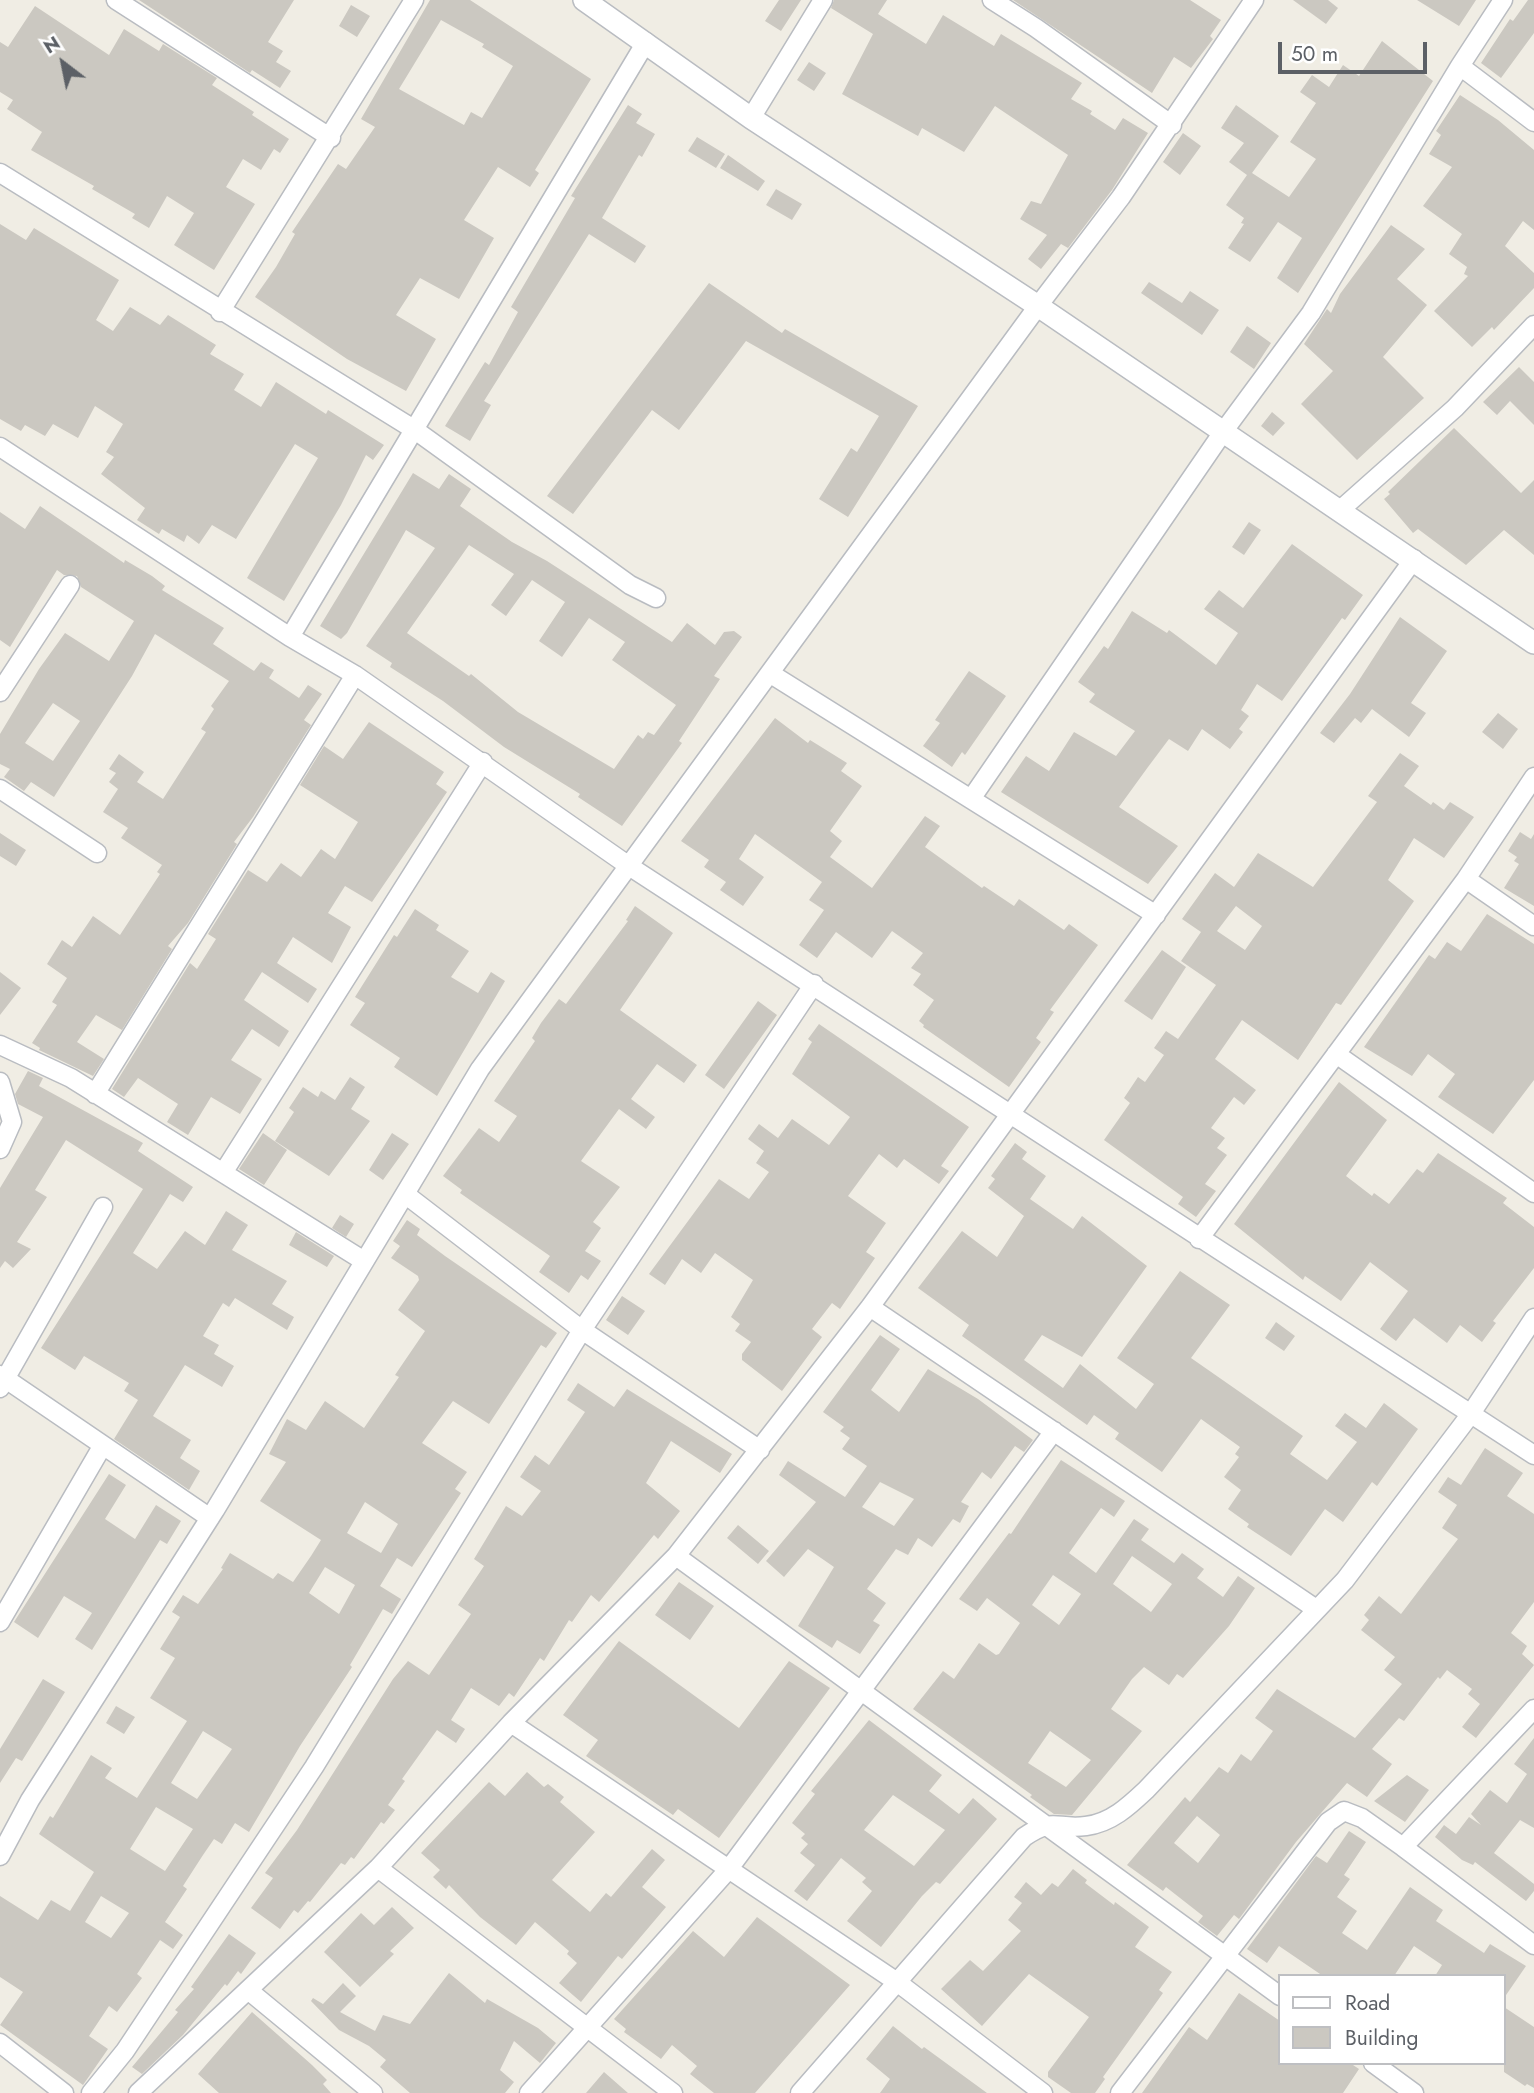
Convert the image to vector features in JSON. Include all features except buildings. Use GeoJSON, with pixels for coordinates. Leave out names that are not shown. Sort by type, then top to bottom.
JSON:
{"type":"FeatureCollection","features":[{"type":"Feature","properties":{"kind":"street"},"geometry":{"type":"LineString","coordinates":[[116,0],[331,138]]}},
{"type":"Feature","properties":{"kind":"street"},"geometry":{"type":"LineString","coordinates":[[220,312],[331,138],[414,0]]}},
{"type":"Feature","properties":{"kind":"street"},"geometry":{"type":"LineString","coordinates":[[584,0],[751,118],[1038,306],[1534,643]]}},
{"type":"Feature","properties":{"kind":"street"},"geometry":{"type":"LineString","coordinates":[[751,118],[823,0]]}},
{"type":"Feature","properties":{"kind":"street"},"geometry":{"type":"LineString","coordinates":[[992,0],[1036,27],[1172,125]]}},
{"type":"Feature","properties":{"kind":"street"},"geometry":{"type":"LineString","coordinates":[[0,1856],[30,1800],[210,1518],[480,1069],[1172,125],[1254,0]]}},
{"type":"Feature","properties":{"kind":"street"},"geometry":{"type":"LineString","coordinates":[[971,799],[1223,432],[1311,313],[1460,66],[1503,0]]}},
{"type":"Feature","properties":{"kind":"street"},"geometry":{"type":"LineString","coordinates":[[290,637],[646,42]]}},
{"type":"Feature","properties":{"kind":"street"},"geometry":{"type":"LineString","coordinates":[[1460,66],[1534,122]]}},
{"type":"Feature","properties":{"kind":"street"},"geometry":{"type":"LineString","coordinates":[[0,173],[220,312],[415,430],[630,584],[656,598]]}},
{"type":"Feature","properties":{"kind":"street"},"geometry":{"type":"LineString","coordinates":[[1339,511],[1455,408],[1534,326]]}},
{"type":"Feature","properties":{"kind":"street"},"geometry":{"type":"LineString","coordinates":[[0,447],[290,637],[355,675],[629,866],[1534,1455]]}},
{"type":"Feature","properties":{"kind":"street"},"geometry":{"type":"LineString","coordinates":[[138,2093],[378,1868],[510,1723],[676,1556],[870,1307],[1414,559]]}},
{"type":"Feature","properties":{"kind":"street"},"geometry":{"type":"LineString","coordinates":[[0,692],[70,585]]}},
{"type":"Feature","properties":{"kind":"street"},"geometry":{"type":"LineString","coordinates":[[771,674],[1156,915]]}},
{"type":"Feature","properties":{"kind":"street"},"geometry":{"type":"LineString","coordinates":[[95,1094],[355,675]]}},
{"type":"Feature","properties":{"kind":"street"},"geometry":{"type":"LineString","coordinates":[[223,1173],[483,762]]}},
{"type":"Feature","properties":{"kind":"street"},"geometry":{"type":"LineString","coordinates":[[1199,1239],[1466,879],[1534,777]]}},
{"type":"Feature","properties":{"kind":"street"},"geometry":{"type":"LineString","coordinates":[[0,789],[97,853]]}},
{"type":"Feature","properties":{"kind":"street"},"geometry":{"type":"LineString","coordinates":[[1466,879],[1534,926]]}},
{"type":"Feature","properties":{"kind":"street"},"geometry":{"type":"LineString","coordinates":[[92,2093],[125,2051],[314,1767],[582,1330],[814,984]]}},
{"type":"Feature","properties":{"kind":"street"},"geometry":{"type":"LineString","coordinates":[[0,1045],[71,1078],[364,1261]]}},
{"type":"Feature","properties":{"kind":"street"},"geometry":{"type":"LineString","coordinates":[[1336,1054],[1534,1193]]}},
{"type":"Feature","properties":{"kind":"street"},"geometry":{"type":"LineString","coordinates":[[0,1082],[12,1122],[0,1149]]}},
{"type":"Feature","properties":{"kind":"street"},"geometry":{"type":"LineString","coordinates":[[405,1194],[582,1330],[760,1450]]}},
{"type":"Feature","properties":{"kind":"street"},"geometry":{"type":"LineString","coordinates":[[103,1207],[2,1381],[103,1445],[210,1518]]}},
{"type":"Feature","properties":{"kind":"street"},"geometry":{"type":"LineString","coordinates":[[870,1307],[1317,1609]]}},
{"type":"Feature","properties":{"kind":"street"},"geometry":{"type":"LineString","coordinates":[[800,2093],[1024,1838],[1044,1824],[1086,1826],[1119,1814],[1146,1790],[1345,1580],[1470,1415],[1534,1318]]}},
{"type":"Feature","properties":{"kind":"street"},"geometry":{"type":"LineString","coordinates":[[529,2093],[585,2027],[728,1870],[860,1689],[1055,1431]]}},
{"type":"Feature","properties":{"kind":"street"},"geometry":{"type":"LineString","coordinates":[[0,1622],[103,1445]]}},
{"type":"Feature","properties":{"kind":"street"},"geometry":{"type":"LineString","coordinates":[[676,1556],[1278,1995]]}},
{"type":"Feature","properties":{"kind":"street"},"geometry":{"type":"LineString","coordinates":[[1403,1847],[1534,1709]]}},
{"type":"Feature","properties":{"kind":"street"},"geometry":{"type":"LineString","coordinates":[[510,1723],[897,1982],[1043,2093]]}},
{"type":"Feature","properties":{"kind":"street"},"geometry":{"type":"LineString","coordinates":[[1120,2093],[1328,1822],[1344,1811],[1362,1818],[1534,1945]]}},
{"type":"Feature","properties":{"kind":"street"},"geometry":{"type":"LineString","coordinates":[[378,1868],[673,2093]]}},
{"type":"Feature","properties":{"kind":"street"},"geometry":{"type":"LineString","coordinates":[[248,1990],[373,2093]]}},
{"type":"Feature","properties":{"kind":"street"},"geometry":{"type":"LineString","coordinates":[[0,2043],[64,2093]]}},
{"type":"Feature","properties":{"kind":"street"},"geometry":{"type":"LineString","coordinates":[[1376,2065],[1414,2093]]}}]}
